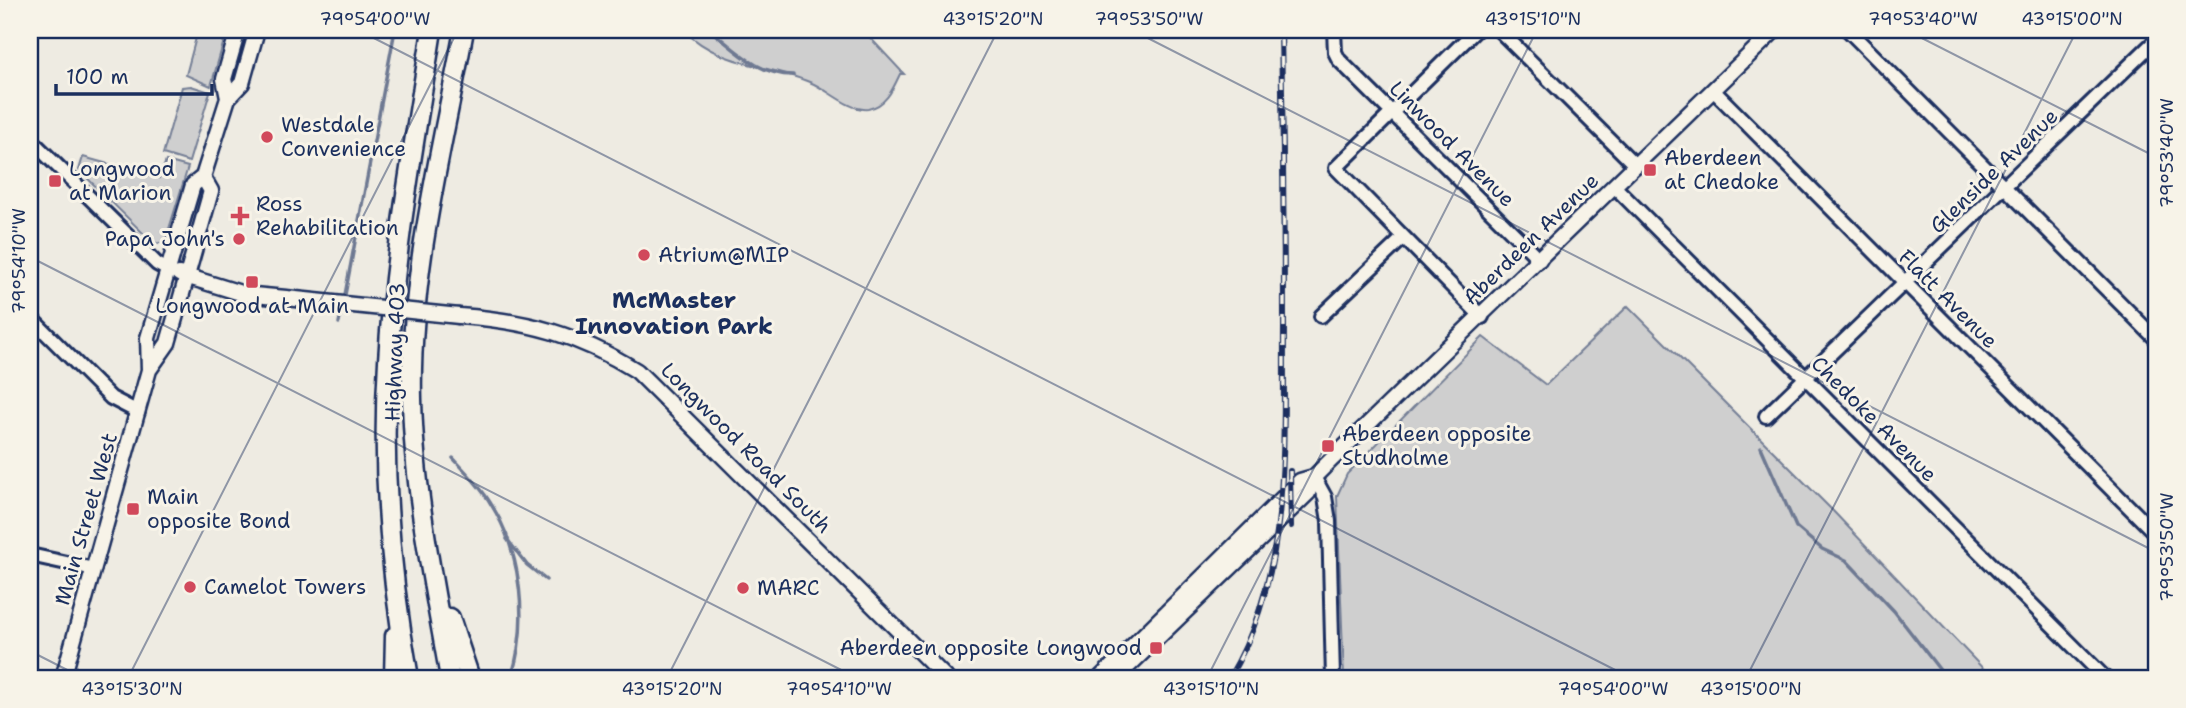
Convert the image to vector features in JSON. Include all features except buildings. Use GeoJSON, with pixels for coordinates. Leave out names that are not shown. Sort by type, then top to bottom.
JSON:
{"type":"FeatureCollection","features":[{"type":"Feature","properties":{"kind":"highway","name":"Highway 403"},"geometry":{"type":"LineString","coordinates":[[409,678],[397,608],[388,490],[387,363],[400,236],[432,30]]}},
{"type":"Feature","properties":{"kind":"highway","name":"Highway 403"},"geometry":{"type":"LineString","coordinates":[[450,678],[418,480],[412,399],[413,344],[428,226],[464,30]]}},
{"type":"Feature","properties":{"kind":"highway"},"geometry":{"type":"LineString","coordinates":[[430,558],[470,678]]}},
{"type":"Feature","properties":{"kind":"highway"},"geometry":{"type":"LineString","coordinates":[[394,678],[397,608]]}},
{"type":"Feature","properties":{"kind":"main road"},"geometry":{"type":"LineString","coordinates":[[228,98],[224,79],[238,30]]}},
{"type":"Feature","properties":{"kind":"main road","name":"Main Street West"},"geometry":{"type":"LineString","coordinates":[[63,678],[149,370],[148,338],[192,185],[203,177],[228,98],[242,83],[257,30]]}},
{"type":"Feature","properties":{"kind":"main road","name":"Aberdeen Avenue"},"geometry":{"type":"LineString","coordinates":[[1116,678],[1308,493],[1314,477],[1482,317],[1774,30]]}},
{"type":"Feature","properties":{"kind":"main road","name":"Main Street West"},"geometry":{"type":"LineString","coordinates":[[149,370],[168,343],[211,191],[203,177]]}},
{"type":"Feature","properties":{"kind":"main road","name":"Longwood Road South"},"geometry":{"type":"LineString","coordinates":[[167,270],[244,294],[459,316],[552,329],[601,349],[636,370],[946,678]]}},
{"type":"Feature","properties":{"kind":"main road","name":"Aberdeen Avenue"},"geometry":{"type":"LineString","coordinates":[[1100,678],[1300,481],[1314,477]]}},
{"type":"Feature","properties":{"kind":"street","name":"Linwood Avenue"},"geometry":{"type":"LineString","coordinates":[[1334,30],[1336,56],[1394,111],[1540,260]]}},
{"type":"Feature","properties":{"kind":"street"},"geometry":{"type":"LineString","coordinates":[[1476,30],[1336,169],[1482,317]]}},
{"type":"Feature","properties":{"kind":"street"},"geometry":{"type":"LineString","coordinates":[[1499,30],[1636,166]]}},
{"type":"Feature","properties":{"kind":"street"},"geometry":{"type":"LineString","coordinates":[[1848,30],[2156,339]]}},
{"type":"Feature","properties":{"kind":"street","name":"Glenside Avenue"},"geometry":{"type":"LineString","coordinates":[[1766,416],[2156,40]]}},
{"type":"Feature","properties":{"kind":"street","name":"Flatt Avenue"},"geometry":{"type":"LineString","coordinates":[[1713,90],[2156,534]]}},
{"type":"Feature","properties":{"kind":"street","name":"Longwood Road South"},"geometry":{"type":"LineString","coordinates":[[30,139],[157,264],[167,270]]}},
{"type":"Feature","properties":{"kind":"street","name":"Chedoke Avenue"},"geometry":{"type":"LineString","coordinates":[[1615,187],[2105,678]]}},
{"type":"Feature","properties":{"kind":"street"},"geometry":{"type":"LineString","coordinates":[[1321,316],[1403,238]]}},
{"type":"Feature","properties":{"kind":"street"},"geometry":{"type":"LineString","coordinates":[[30,317],[111,398],[138,412]]}},
{"type":"Feature","properties":{"kind":"street"},"geometry":{"type":"LineString","coordinates":[[1314,477],[1325,497],[1329,521],[1333,678]]}},
{"type":"Feature","properties":{"kind":"street"},"geometry":{"type":"LineString","coordinates":[[30,555],[94,569]]}},
{"type":"Feature","properties":{"kind":"shaded area"},"geometry":{"type":"Polygon","coordinates":[[[198,30],[227,30],[211,86],[186,75],[198,30]]]}},
{"type":"Feature","properties":{"kind":"shaded area"},"geometry":{"type":"Polygon","coordinates":[[[684,30],[863,30],[904,74],[900,74],[888,96],[880,104],[861,109],[847,104],[814,84],[713,51],[684,30]]]}},
{"type":"Feature","properties":{"kind":"shaded area"},"geometry":{"type":"Polygon","coordinates":[[[191,86],[210,92],[189,162],[163,154],[182,87],[191,86]]]}},
{"type":"Feature","properties":{"kind":"shaded area"},"geometry":{"type":"Polygon","coordinates":[[[83,157],[159,178],[166,161],[188,167],[165,242],[154,244],[79,170],[83,157]]]}},
{"type":"Feature","properties":{"kind":"shaded area"},"geometry":{"type":"Polygon","coordinates":[[[1628,306],[1832,510],[1992,678],[1344,678],[1337,496],[1347,474],[1483,337],[1546,385],[1628,306]]]}},
{"type":"Feature","properties":{"kind":"waterway"},"geometry":{"type":"LineString","coordinates":[[344,300],[395,30]]}},
{"type":"Feature","properties":{"kind":"waterway"},"geometry":{"type":"LineString","coordinates":[[710,30],[758,66],[780,74],[793,75]]}},
{"type":"Feature","properties":{"kind":"waterway"},"geometry":{"type":"LineString","coordinates":[[339,323],[342,308]]}},
{"type":"Feature","properties":{"kind":"waterway"},"geometry":{"type":"LineString","coordinates":[[1761,447],[1796,527],[1822,549],[1846,560],[1894,611],[1946,678]]}},
{"type":"Feature","properties":{"kind":"waterway"},"geometry":{"type":"LineString","coordinates":[[453,458],[491,504],[510,544],[516,566],[521,612],[520,635],[511,678]]}},
{"type":"Feature","properties":{"kind":"waterway"},"geometry":{"type":"LineString","coordinates":[[507,539],[527,565],[546,580]]}},
{"type":"Feature","properties":{"kind":"railway"},"geometry":{"type":"LineString","coordinates":[[1229,678],[1249,638],[1264,596],[1280,507],[1284,417],[1281,30]]}},
{"type":"Feature","properties":{"kind":"railway"},"geometry":{"type":"LineString","coordinates":[[1290,471],[1291,526]]}},
{"type":"Feature","properties":{"kind":"place","name":"Westdale Convenience"},"geometry":{"type":"Point","coordinates":[267,137]}},
{"type":"Feature","properties":{"kind":"place","name":"Aberdeen at Chedoke"},"geometry":{"type":"Point","coordinates":[1650,170]}},
{"type":"Feature","properties":{"kind":"place","name":"Longwood at Marion"},"geometry":{"type":"Point","coordinates":[55,181]}},
{"type":"Feature","properties":{"kind":"place","name":"Ross Rehabilitation"},"geometry":{"type":"Point","coordinates":[240,216]}},
{"type":"Feature","properties":{"kind":"place","name":"Papa John's"},"geometry":{"type":"Point","coordinates":[239,239]}},
{"type":"Feature","properties":{"kind":"place","name":"Atrium@MIP"},"geometry":{"type":"Point","coordinates":[644,255]}},
{"type":"Feature","properties":{"kind":"place","name":"Longwood at Main"},"geometry":{"type":"Point","coordinates":[252,282]}},
{"type":"Feature","properties":{"kind":"place","name":"Aberdeen opposite Studholme"},"geometry":{"type":"Point","coordinates":[1328,446]}},
{"type":"Feature","properties":{"kind":"place","name":"Main opposite Bond"},"geometry":{"type":"Point","coordinates":[133,509]}},
{"type":"Feature","properties":{"kind":"place","name":"Camelot Towers"},"geometry":{"type":"Point","coordinates":[190,587]}},
{"type":"Feature","properties":{"kind":"place","name":"MARC"},"geometry":{"type":"Point","coordinates":[743,588]}},
{"type":"Feature","properties":{"kind":"place","name":"Aberdeen opposite Longwood"},"geometry":{"type":"Point","coordinates":[1156,648]}},
{"type":"Feature","properties":{"kind":"district","name":"McMaster Innovation Park"},"geometry":{"type":"Point","coordinates":[674,313]}}]}
